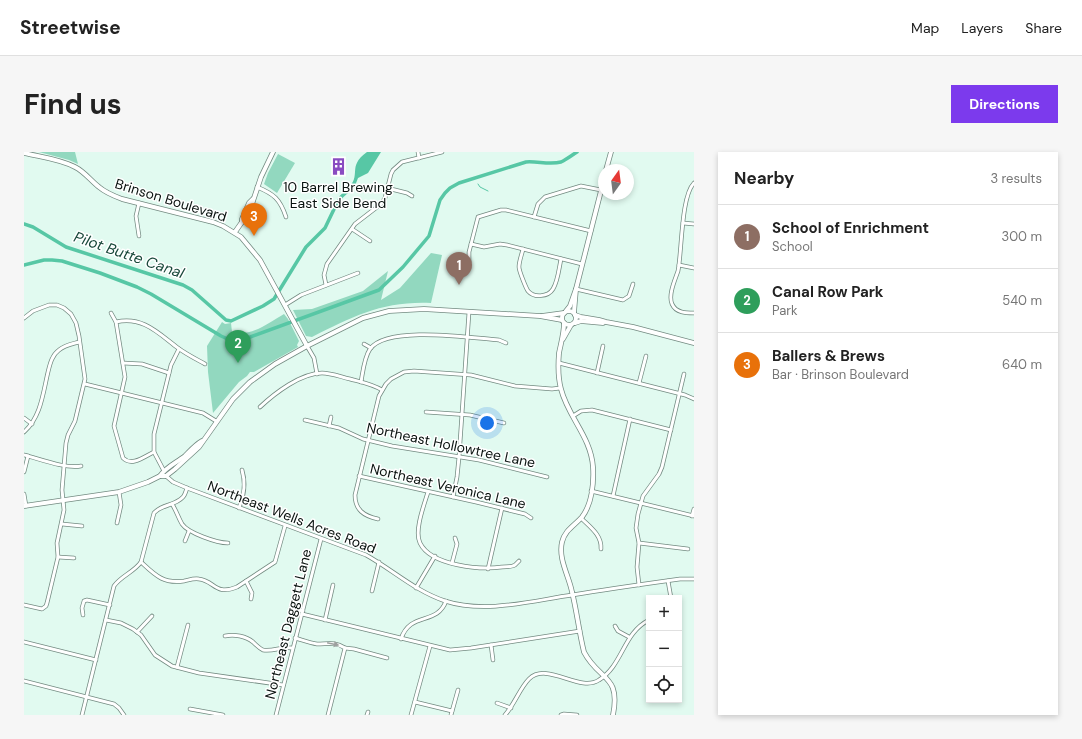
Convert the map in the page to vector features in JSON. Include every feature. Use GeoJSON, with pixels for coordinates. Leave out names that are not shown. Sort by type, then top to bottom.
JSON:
{"type":"FeatureCollection","features":[{"type":"Feature","properties":{"kind":"street"},"geometry":{"type":"LineString","coordinates":[[235,232],[246,219],[265,167],[273,152]]}},
{"type":"Feature","properties":{"kind":"street"},"geometry":{"type":"LineString","coordinates":[[418,152],[419,158]]}},
{"type":"Feature","properties":{"kind":"street"},"geometry":{"type":"LineString","coordinates":[[326,285],[324,275],[328,264],[358,221],[381,204],[385,198],[391,174],[397,166],[402,162],[442,152]]}},
{"type":"Feature","properties":{"kind":"street"},"geometry":{"type":"LineString","coordinates":[[608,164],[611,152]]}},
{"type":"Feature","properties":{"kind":"street","name":"Brinson Boulevard"},"geometry":{"type":"LineString","coordinates":[[24,153],[75,167],[105,192],[122,199],[212,222],[235,232],[254,250],[307,346]]}},
{"type":"Feature","properties":{"kind":"street"},"geometry":{"type":"LineString","coordinates":[[694,183],[689,189],[683,223],[679,265],[672,296],[672,304],[678,310],[682,312],[694,313]]}},
{"type":"Feature","properties":{"kind":"street"},"geometry":{"type":"LineString","coordinates":[[534,217],[538,204],[542,199],[548,196],[581,186],[598,189]]}},
{"type":"Feature","properties":{"kind":"street"},"geometry":{"type":"LineString","coordinates":[[257,187],[276,197],[282,205],[286,216]]}},
{"type":"Feature","properties":{"kind":"street"},"geometry":{"type":"LineString","coordinates":[[387,188],[407,192],[412,196]]}},
{"type":"Feature","properties":{"kind":"street"},"geometry":{"type":"LineString","coordinates":[[599,200],[576,289],[570,306],[562,317],[562,340],[559,363],[560,388],[567,406],[590,450],[593,468],[591,491],[586,510],[581,518],[568,530],[564,536],[560,552],[573,594],[584,652],[588,659],[611,683],[615,692],[616,701],[613,715]]}},
{"type":"Feature","properties":{"kind":"street"},"geometry":{"type":"LineString","coordinates":[[139,203],[136,216],[139,236]]}},
{"type":"Feature","properties":{"kind":"street"},"geometry":{"type":"LineString","coordinates":[[368,208],[370,213]]}},
{"type":"Feature","properties":{"kind":"street"},"geometry":{"type":"LineString","coordinates":[[469,262],[469,252],[478,217],[503,210],[591,231]]}},
{"type":"Feature","properties":{"kind":"street"},"geometry":{"type":"LineString","coordinates":[[683,223],[694,224]]}},
{"type":"Feature","properties":{"kind":"street"},"geometry":{"type":"LineString","coordinates":[[352,229],[370,241]]}},
{"type":"Feature","properties":{"kind":"street"},"geometry":{"type":"LineString","coordinates":[[471,244],[484,247],[503,244],[582,264]]}},
{"type":"Feature","properties":{"kind":"street"},"geometry":{"type":"LineString","coordinates":[[523,249],[519,269],[527,289],[535,295],[547,294],[552,291],[561,259]]}},
{"type":"Feature","properties":{"kind":"street"},"geometry":{"type":"LineString","coordinates":[[679,265],[694,268]]}},
{"type":"Feature","properties":{"kind":"street"},"geometry":{"type":"LineString","coordinates":[[284,303],[358,273]]}},
{"type":"Feature","properties":{"kind":"street"},"geometry":{"type":"LineString","coordinates":[[576,289],[623,300],[629,296],[633,284]]}},
{"type":"Feature","properties":{"kind":"street"},"geometry":{"type":"LineString","coordinates":[[562,340],[576,318],[576,289]]}},
{"type":"Feature","properties":{"kind":"street"},"geometry":{"type":"LineString","coordinates":[[24,318],[33,311],[43,307],[57,305],[64,308],[71,314],[76,323],[85,384],[75,421],[67,439],[62,490],[64,510],[57,543],[58,557],[46,606],[39,609],[24,605]]}},
{"type":"Feature","properties":{"kind":"street"},"geometry":{"type":"LineString","coordinates":[[24,494],[25,506],[63,501],[119,492],[148,482],[160,476],[164,471],[200,442],[233,399],[250,382],[275,364],[307,346],[354,322],[372,315],[389,311],[424,309],[540,316],[563,322],[567,325],[581,321],[606,322]]}},
{"type":"Feature","properties":{"kind":"street"},"geometry":{"type":"LineString","coordinates":[[111,312],[116,322],[125,377],[114,426],[123,458],[127,462],[132,462],[154,452]]}},
{"type":"Feature","properties":{"kind":"street"},"geometry":{"type":"LineString","coordinates":[[453,497],[459,457],[469,312]]}},
{"type":"Feature","properties":{"kind":"street"},"geometry":{"type":"LineString","coordinates":[[540,316],[565,312],[575,314],[582,318],[633,327],[694,343]]}},
{"type":"Feature","properties":{"kind":"street"},"geometry":{"type":"LineString","coordinates":[[116,322],[134,322],[147,325],[179,349],[205,364]]}},
{"type":"Feature","properties":{"kind":"street"},"geometry":{"type":"LineString","coordinates":[[361,382],[370,348],[383,339],[421,334],[499,340],[506,343]]}},
{"type":"Feature","properties":{"kind":"street"},"geometry":{"type":"LineString","coordinates":[[24,432],[32,424],[37,414],[51,362],[56,353],[65,346],[79,342]]}},
{"type":"Feature","properties":{"kind":"street"},"geometry":{"type":"LineString","coordinates":[[364,344],[370,348]]}},
{"type":"Feature","properties":{"kind":"street"},"geometry":{"type":"LineString","coordinates":[[307,346],[314,358],[317,374]]}},
{"type":"Feature","properties":{"kind":"street"},"geometry":{"type":"LineString","coordinates":[[597,372],[603,346]]}},
{"type":"Feature","properties":{"kind":"street"},"geometry":{"type":"LineString","coordinates":[[166,476],[154,452],[154,434],[174,356],[179,349]]}},
{"type":"Feature","properties":{"kind":"street"},"geometry":{"type":"LineString","coordinates":[[639,383],[646,356]]}},
{"type":"Feature","properties":{"kind":"street"},"geometry":{"type":"LineString","coordinates":[[123,363],[142,364],[169,373]]}},
{"type":"Feature","properties":{"kind":"street"},"geometry":{"type":"LineString","coordinates":[[559,363],[680,393],[694,399]]}},
{"type":"Feature","properties":{"kind":"street"},"geometry":{"type":"LineString","coordinates":[[378,519],[364,514],[357,506],[355,495],[382,390],[391,379],[404,372],[414,371],[465,374],[515,386],[552,389],[560,388]]}},
{"type":"Feature","properties":{"kind":"street"},"geometry":{"type":"LineString","coordinates":[[260,407],[285,388],[309,376],[317,374],[329,374],[361,382],[382,390]]}},
{"type":"Feature","properties":{"kind":"street"},"geometry":{"type":"LineString","coordinates":[[639,585],[637,567],[639,543],[636,528],[640,503],[645,491],[659,474],[684,374]]}},
{"type":"Feature","properties":{"kind":"street"},"geometry":{"type":"LineString","coordinates":[[85,384],[203,413],[216,421]]}},
{"type":"Feature","properties":{"kind":"street"},"geometry":{"type":"LineString","coordinates":[[573,416],[581,411],[592,410],[671,430]]}},
{"type":"Feature","properties":{"kind":"street"},"geometry":{"type":"LineString","coordinates":[[426,412],[462,414],[504,423]]}},
{"type":"Feature","properties":{"kind":"street"},"geometry":{"type":"LineString","coordinates":[[329,426],[331,417]]}},
{"type":"Feature","properties":{"kind":"street"},"geometry":{"type":"LineString","coordinates":[[24,418],[32,424]]}},
{"type":"Feature","properties":{"kind":"street"},"geometry":{"type":"LineString","coordinates":[[613,496],[630,419]]}},
{"type":"Feature","properties":{"kind":"street","name":"Northeast Hollowtree Lane"},"geometry":{"type":"LineString","coordinates":[[305,420],[344,429],[357,437],[368,440],[403,448],[490,462],[547,477]]}},
{"type":"Feature","properties":{"kind":"street"},"geometry":{"type":"LineString","coordinates":[[160,476],[166,476],[192,454],[199,447],[200,442]]}},
{"type":"Feature","properties":{"kind":"street"},"geometry":{"type":"LineString","coordinates":[[24,472],[26,455],[64,465],[75,467],[81,466]]}},
{"type":"Feature","properties":{"kind":"street"},"geometry":{"type":"LineString","coordinates":[[239,508],[244,492],[244,477],[242,470]]}},
{"type":"Feature","properties":{"kind":"street","name":"Northeast Wells Acres Road"},"geometry":{"type":"LineString","coordinates":[[166,476],[173,482],[187,488],[285,526],[366,555],[379,562],[416,588],[446,601],[467,605],[500,606],[680,579],[694,579]]}},
{"type":"Feature","properties":{"kind":"street","name":"Northeast Veronica Lane"},"geometry":{"type":"LineString","coordinates":[[360,476],[502,508],[525,514],[531,518]]}},
{"type":"Feature","properties":{"kind":"street"},"geometry":{"type":"LineString","coordinates":[[82,715],[114,586],[117,582],[137,568],[141,562],[154,513],[158,508],[172,504],[183,497],[187,488]]}},
{"type":"Feature","properties":{"kind":"street"},"geometry":{"type":"LineString","coordinates":[[591,491],[693,516],[694,509]]}},
{"type":"Feature","properties":{"kind":"street"},"geometry":{"type":"LineString","coordinates":[[117,523],[121,505],[119,492]]}},
{"type":"Feature","properties":{"kind":"street"},"geometry":{"type":"LineString","coordinates":[[428,492],[419,525],[418,537],[424,548],[435,556],[470,568],[488,569],[514,566],[519,561]]}},
{"type":"Feature","properties":{"kind":"street"},"geometry":{"type":"LineString","coordinates":[[172,504],[182,524],[189,531],[222,543],[228,543]]}},
{"type":"Feature","properties":{"kind":"street"},"geometry":{"type":"LineString","coordinates":[[488,569],[502,508]]}},
{"type":"Feature","properties":{"kind":"street"},"geometry":{"type":"LineString","coordinates":[[581,518],[598,536],[601,542],[601,549]]}},
{"type":"Feature","properties":{"kind":"street"},"geometry":{"type":"LineString","coordinates":[[62,524],[82,526]]}},
{"type":"Feature","properties":{"kind":"street"},"geometry":{"type":"LineString","coordinates":[[141,562],[159,578],[168,581],[175,582],[201,579],[216,588],[230,590],[246,582],[275,562],[285,526]]}},
{"type":"Feature","properties":{"kind":"street"},"geometry":{"type":"LineString","coordinates":[[185,541],[189,531]]}},
{"type":"Feature","properties":{"kind":"street"},"geometry":{"type":"LineString","coordinates":[[452,563],[457,544],[456,538]]}},
{"type":"Feature","properties":{"kind":"street","name":"Northeast Daggett Lane"},"geometry":{"type":"LineString","coordinates":[[276,715],[321,539]]}},
{"type":"Feature","properties":{"kind":"street"},"geometry":{"type":"LineString","coordinates":[[639,543],[688,549]]}},
{"type":"Feature","properties":{"kind":"street"},"geometry":{"type":"LineString","coordinates":[[416,588],[435,556]]}},
{"type":"Feature","properties":{"kind":"street"},"geometry":{"type":"LineString","coordinates":[[58,557],[74,558]]}},
{"type":"Feature","properties":{"kind":"street"},"geometry":{"type":"LineString","coordinates":[[372,591],[379,562]]}},
{"type":"Feature","properties":{"kind":"street"},"geometry":{"type":"LineString","coordinates":[[668,581],[670,595]]}},
{"type":"Feature","properties":{"kind":"street"},"geometry":{"type":"LineString","coordinates":[[246,582],[252,593],[251,599]]}},
{"type":"Feature","properties":{"kind":"street"},"geometry":{"type":"LineString","coordinates":[[325,620],[334,585]]}},
{"type":"Feature","properties":{"kind":"street"},"geometry":{"type":"LineString","coordinates":[[83,615],[82,608],[84,601],[87,600],[110,605]]}},
{"type":"Feature","properties":{"kind":"street"},"geometry":{"type":"LineString","coordinates":[[401,639],[403,632],[408,625],[438,614],[443,609],[446,601]]}},
{"type":"Feature","properties":{"kind":"street"},"geometry":{"type":"LineString","coordinates":[[291,608],[325,620],[430,646],[457,650],[580,631]]}},
{"type":"Feature","properties":{"kind":"street"},"geometry":{"type":"LineString","coordinates":[[137,632],[152,616]]}},
{"type":"Feature","properties":{"kind":"street"},"geometry":{"type":"LineString","coordinates":[[106,620],[127,626],[137,632],[155,655],[166,663],[199,673],[283,685]]}},
{"type":"Feature","properties":{"kind":"street"},"geometry":{"type":"LineString","coordinates":[[505,715],[529,679],[537,675],[554,675],[590,684],[605,676],[613,668],[629,637],[638,627],[646,622]]}},
{"type":"Feature","properties":{"kind":"street"},"geometry":{"type":"LineString","coordinates":[[178,667],[188,625]]}},
{"type":"Feature","properties":{"kind":"street"},"geometry":{"type":"LineString","coordinates":[[615,626],[618,631],[629,637]]}},
{"type":"Feature","properties":{"kind":"street"},"geometry":{"type":"LineString","coordinates":[[225,636],[232,635],[247,639],[263,650],[292,648]]}},
{"type":"Feature","properties":{"kind":"street"},"geometry":{"type":"LineString","coordinates":[[295,638],[315,644],[328,642],[345,648],[386,658]]}},
{"type":"Feature","properties":{"kind":"street"},"geometry":{"type":"LineString","coordinates":[[24,642],[96,660]]}},
{"type":"Feature","properties":{"kind":"street"},"geometry":{"type":"LineString","coordinates":[[491,645],[493,660]]}},
{"type":"Feature","properties":{"kind":"street"},"geometry":{"type":"LineString","coordinates":[[412,715],[430,646]]}},
{"type":"Feature","properties":{"kind":"street"},"geometry":{"type":"LineString","coordinates":[[328,715],[345,648]]}},
{"type":"Feature","properties":{"kind":"street"},"geometry":{"type":"LineString","coordinates":[[24,680],[114,704],[124,715]]}},
{"type":"Feature","properties":{"kind":"street"},"geometry":{"type":"LineString","coordinates":[[415,702],[451,713],[458,690]]}},
{"type":"Feature","properties":{"kind":"street"},"geometry":{"type":"LineString","coordinates":[[497,703],[511,708]]}},
{"type":"Feature","properties":{"kind":"street"},"geometry":{"type":"LineString","coordinates":[[190,709],[223,715]]}},
{"type":"Feature","properties":{"kind":"street"},"geometry":{"type":"LineString","coordinates":[[561,715],[577,715]]}},
{"type":"Feature","properties":{"kind":"shaded area"},"geometry":{"type":"Polygon","coordinates":[[[39,152],[75,152],[78,164],[69,160],[39,152]]]}},
{"type":"Feature","properties":{"kind":"shaded area"},"geometry":{"type":"Polygon","coordinates":[[[367,152],[381,152],[368,173],[358,178],[353,191],[347,189],[352,184],[354,179],[357,162],[367,152]]]}},
{"type":"Feature","properties":{"kind":"shaded area"},"geometry":{"type":"Polygon","coordinates":[[[278,154],[295,163],[277,193],[264,184],[278,154]]]}},
{"type":"Feature","properties":{"kind":"shaded area"},"geometry":{"type":"Polygon","coordinates":[[[431,253],[442,255],[431,303],[414,303],[383,307],[355,316],[312,337],[306,336],[293,310],[312,309],[363,291],[388,271],[381,300],[400,288],[431,253]]]}},
{"type":"Feature","properties":{"kind":"shaded area"},"geometry":{"type":"Polygon","coordinates":[[[284,314],[299,341],[297,345],[298,347],[254,372],[250,372],[239,382],[213,413],[208,372],[207,346],[222,322],[225,324],[231,323],[232,332],[246,333],[266,325],[284,314]]]}},
{"type":"Feature","properties":{"kind":"waterway"},"geometry":{"type":"LineString","coordinates":[[24,265],[44,260],[62,261],[100,273],[151,294],[221,336],[230,340],[242,340],[379,290],[403,267],[429,236],[440,200],[450,188],[459,183],[526,162],[561,162],[577,152]]}},
{"type":"Feature","properties":{"kind":"waterway"},"geometry":{"type":"LineString","coordinates":[[478,184],[480,187],[488,191]]}},
{"type":"Feature","properties":{"kind":"waterway","name":"Pilot Butte Canal"},"geometry":{"type":"LineString","coordinates":[[24,224],[33,227],[66,247],[183,285],[192,290],[226,320],[231,321],[263,306],[274,299],[306,247],[325,228],[341,197],[352,187]]}},
{"type":"Feature","properties":{"kind":"place","name":"10 Barrel Brewing East Side Bend"},"geometry":{"type":"Point","coordinates":[338,167]}},
{"type":"Feature","properties":{"kind":"place","name":"Ballers & Brews"},"geometry":{"type":"Point","coordinates":[254,236]}},
{"type":"Feature","properties":{"kind":"place","name":"School of Enrichment"},"geometry":{"type":"Point","coordinates":[459,285]}},
{"type":"Feature","properties":{"kind":"place","name":"Canal Row Park"},"geometry":{"type":"Point","coordinates":[238,363]}}]}
